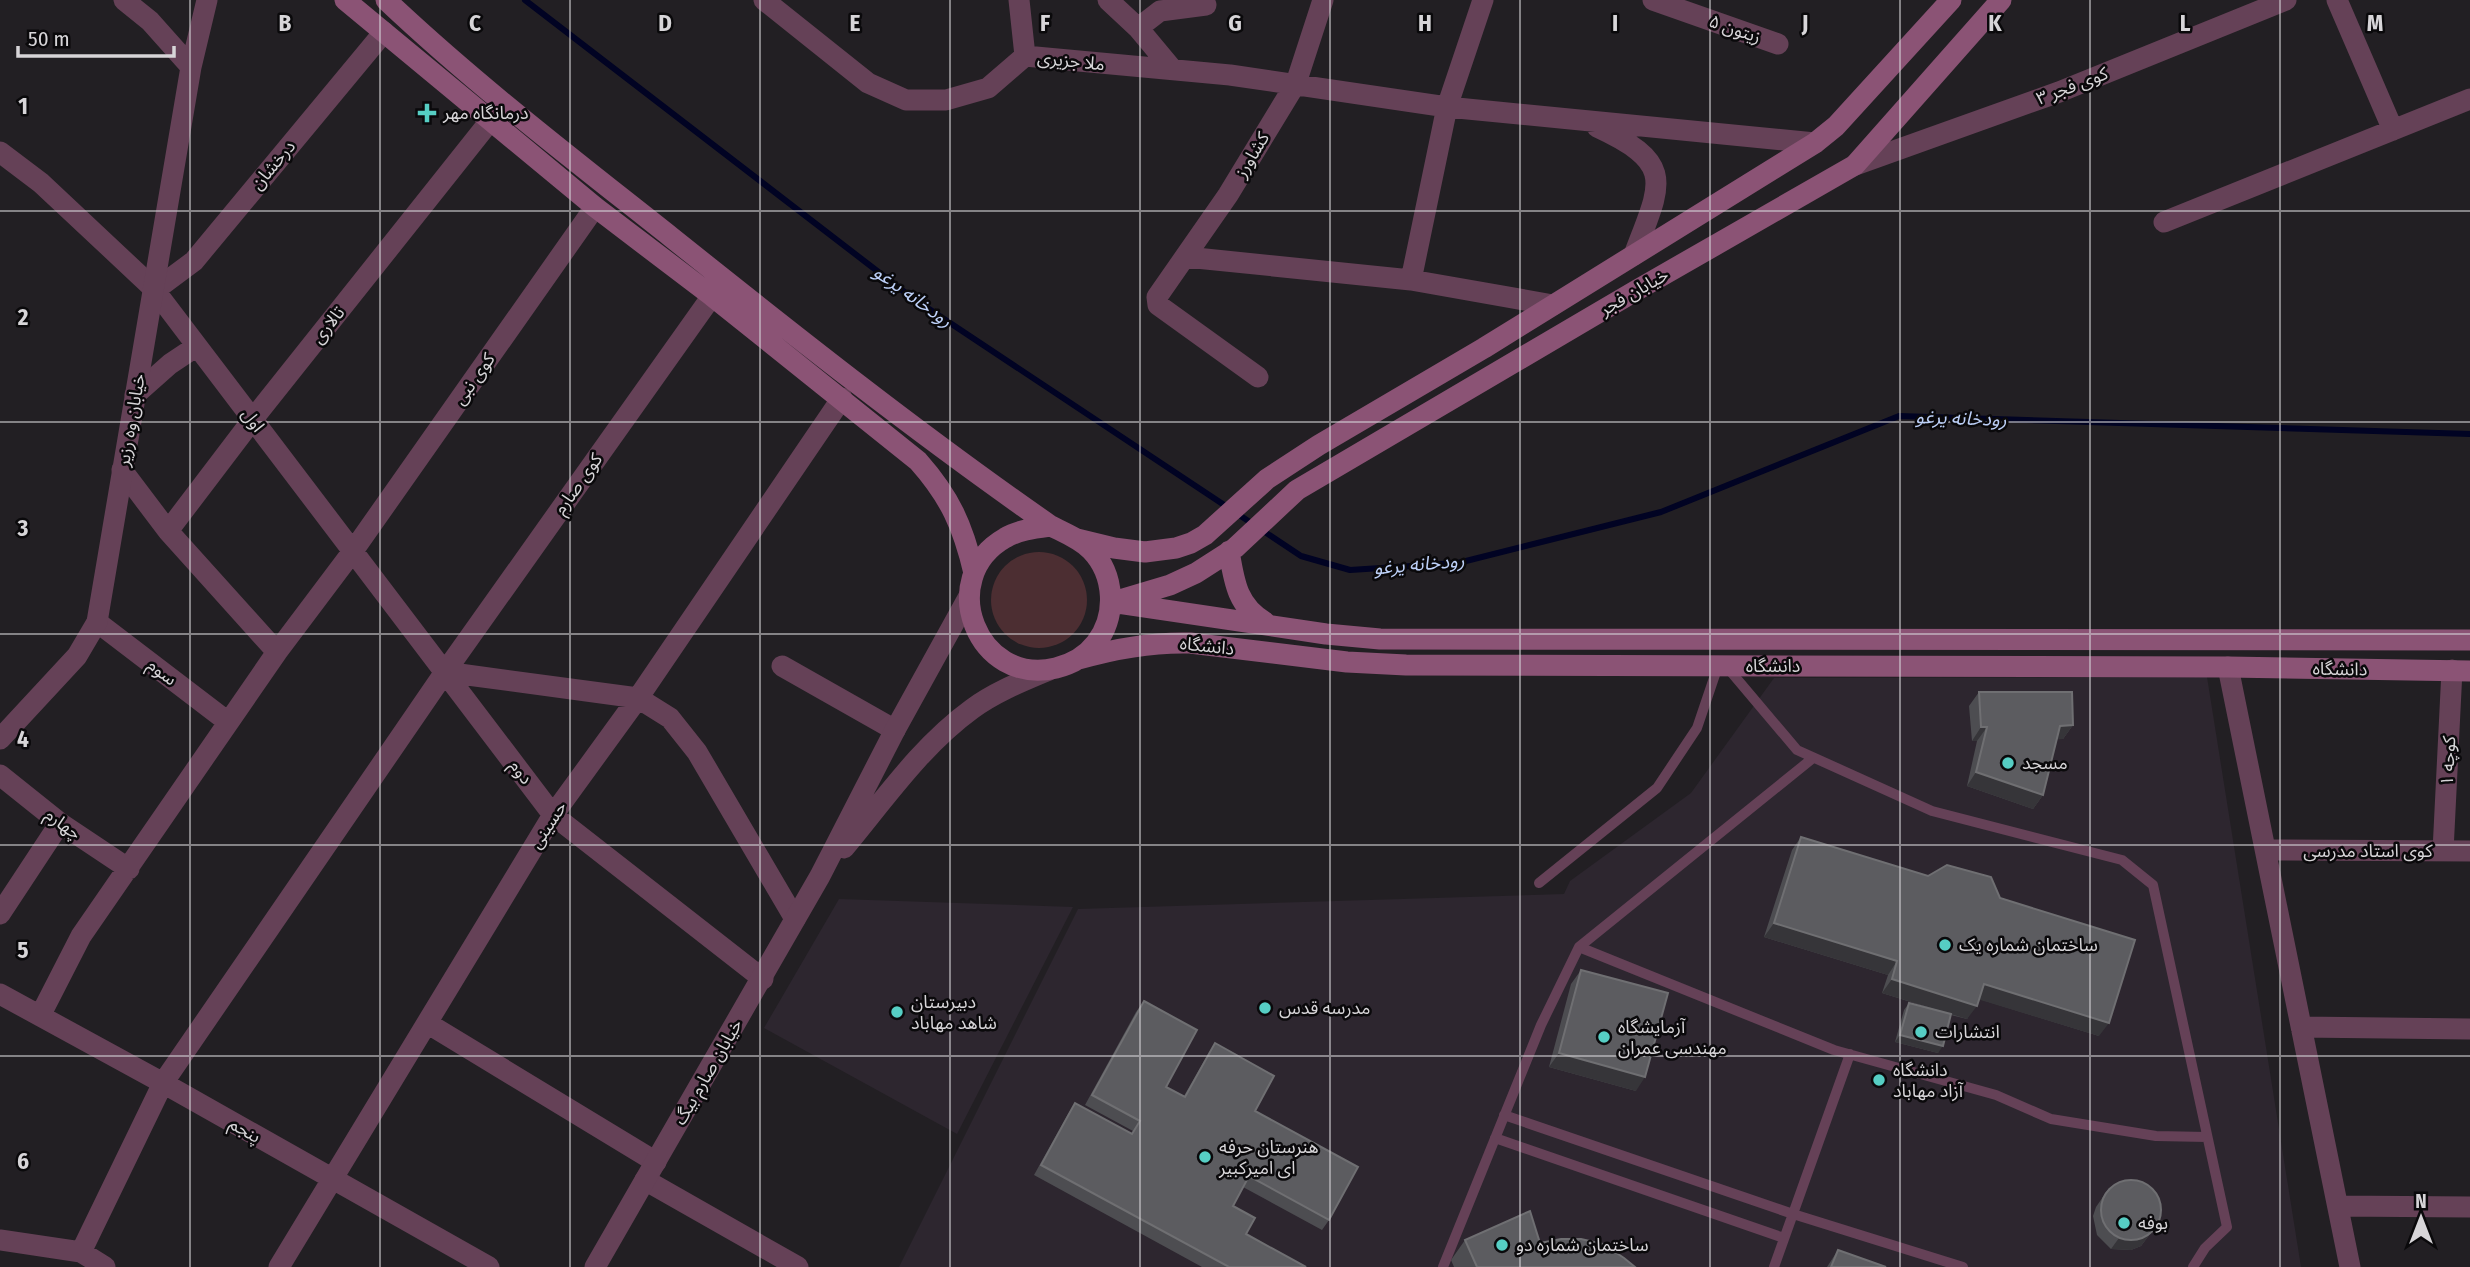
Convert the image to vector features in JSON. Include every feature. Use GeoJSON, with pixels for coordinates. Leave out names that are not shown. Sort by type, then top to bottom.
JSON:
{"type":"FeatureCollection","features":[{"type":"Feature","properties":{"kind":"main road"},"geometry":{"type":"LineString","coordinates":[[345,0],[596,207],[842,398],[918,461],[952,506],[966,538],[974,573]]}},
{"type":"Feature","properties":{"kind":"main road"},"geometry":{"type":"LineString","coordinates":[[386,0],[469,76],[788,330],[986,481],[1051,526],[1077,539],[1091,551],[1103,566],[1109,583],[1111,602],[1107,624],[1102,634],[1079,659],[1065,666],[1049,670],[1028,669],[1009,663],[991,652],[979,636],[971,617],[969,596],[974,573],[986,552],[1005,537],[1028,529],[1051,526]]}},
{"type":"Feature","properties":{"kind":"main road","name":"خیابان فجر"},"geometry":{"type":"LineString","coordinates":[[1077,539],[1145,552],[1176,548],[1205,535],[1267,479],[1319,445],[1553,305],[1815,143],[1836,126],[1951,0]]}},
{"type":"Feature","properties":{"kind":"main road","name":"خیابان فجر"},"geometry":{"type":"LineString","coordinates":[[1111,602],[1145,594],[1181,581],[1232,550],[1297,490],[1625,296],[1855,165],[2001,0]]}},
{"type":"Feature","properties":{"kind":"main road"},"geometry":{"type":"LineString","coordinates":[[1232,550],[1237,592],[1244,606],[1255,617],[1270,624]]}},
{"type":"Feature","properties":{"kind":"main road","name":"دانشگاه"},"geometry":{"type":"LineString","coordinates":[[1111,602],[1326,634],[1426,639],[2462,640]]}},
{"type":"Feature","properties":{"kind":"main road"},"geometry":{"type":"LineString","coordinates":[[2228,667],[2229,638]]}},
{"type":"Feature","properties":{"kind":"main road"},"geometry":{"type":"LineString","coordinates":[[2461,671],[2462,640]]}},
{"type":"Feature","properties":{"kind":"main road","name":"دانشگاه"},"geometry":{"type":"LineString","coordinates":[[1079,659],[1112,649],[1164,642],[1347,662],[1406,665],[2228,667],[2461,671]]}},
{"type":"Feature","properties":{"kind":"street"},"geometry":{"type":"LineString","coordinates":[[124,0],[150,21],[191,67]]}},
{"type":"Feature","properties":{"kind":"street","name":"خیابان وه رزیر"},"geometry":{"type":"LineString","coordinates":[[0,739],[76,656],[97,622],[191,67],[207,0]]}},
{"type":"Feature","properties":{"kind":"street","name":"ملا جزیری"},"geometry":{"type":"LineString","coordinates":[[764,0],[868,83],[906,100],[946,100],[988,88],[1025,56],[1296,83],[1447,107],[1815,143]]}},
{"type":"Feature","properties":{"kind":"street"},"geometry":{"type":"LineString","coordinates":[[1019,0],[1025,56]]}},
{"type":"Feature","properties":{"kind":"street"},"geometry":{"type":"LineString","coordinates":[[1108,0],[1138,28],[1173,70]]}},
{"type":"Feature","properties":{"kind":"street","name":"کشاورز"},"geometry":{"type":"LineString","coordinates":[[1258,377],[1158,305],[1157,297],[1228,195],[1296,83],[1322,0]]}},
{"type":"Feature","properties":{"kind":"street"},"geometry":{"type":"LineString","coordinates":[[1411,280],[1447,107],[1483,0]]}},
{"type":"Feature","properties":{"kind":"street","name":"زیتون ۵"},"geometry":{"type":"LineString","coordinates":[[1653,0],[1778,44]]}},
{"type":"Feature","properties":{"kind":"street","name":"کوی فجر ۳"},"geometry":{"type":"LineString","coordinates":[[1855,165],[2059,92],[2286,0]]}},
{"type":"Feature","properties":{"kind":"street"},"geometry":{"type":"LineString","coordinates":[[2337,0],[2393,130]]}},
{"type":"Feature","properties":{"kind":"street"},"geometry":{"type":"LineString","coordinates":[[1138,28],[1160,11],[1206,5]]}},
{"type":"Feature","properties":{"kind":"street","name":"درخشان"},"geometry":{"type":"LineString","coordinates":[[154,289],[194,261],[384,32]]}},
{"type":"Feature","properties":{"kind":"street"},"geometry":{"type":"LineString","coordinates":[[2164,222],[2470,99]]}},
{"type":"Feature","properties":{"kind":"street","name":"تالاری"},"geometry":{"type":"LineString","coordinates":[[168,531],[253,419],[490,121]]}},
{"type":"Feature","properties":{"kind":"street"},"geometry":{"type":"LineString","coordinates":[[1583,121],[1635,147],[1652,164],[1656,186],[1654,199],[1634,255]]}},
{"type":"Feature","properties":{"kind":"street","name":"اول"},"geometry":{"type":"LineString","coordinates":[[0,152],[41,183],[154,289],[353,551]]}},
{"type":"Feature","properties":{"kind":"street","name":"کوی نبی"},"geometry":{"type":"LineString","coordinates":[[40,1016],[81,936],[129,870],[228,722],[353,551],[596,207]]}},
{"type":"Feature","properties":{"kind":"street"},"geometry":{"type":"LineString","coordinates":[[1186,257],[1411,280],[1553,305]]}},
{"type":"Feature","properties":{"kind":"street","name":"کوی صارم"},"geometry":{"type":"LineString","coordinates":[[81,1252],[163,1083],[445,672],[712,296]]}},
{"type":"Feature","properties":{"kind":"street"},"geometry":{"type":"LineString","coordinates":[[135,395],[170,364],[197,345]]}},
{"type":"Feature","properties":{"kind":"street","name":"حسینی"},"geometry":{"type":"LineString","coordinates":[[279,1267],[553,814],[638,698],[842,398]]}},
{"type":"Feature","properties":{"kind":"street"},"geometry":{"type":"LineString","coordinates":[[122,470],[168,531],[277,652]]}},
{"type":"Feature","properties":{"kind":"street","name":"دوم"},"geometry":{"type":"LineString","coordinates":[[353,551],[553,814],[763,979]]}},
{"type":"Feature","properties":{"kind":"street","name":"خیابان صارم بیگ"},"geometry":{"type":"LineString","coordinates":[[595,1267],[763,979],[969,596]]}},
{"type":"Feature","properties":{"kind":"street","name":"سوم"},"geometry":{"type":"LineString","coordinates":[[97,622],[228,722]]}},
{"type":"Feature","properties":{"kind":"street"},"geometry":{"type":"LineString","coordinates":[[782,666],[895,730]]}},
{"type":"Feature","properties":{"kind":"street"},"geometry":{"type":"LineString","coordinates":[[2228,667],[2350,1267]]}},
{"type":"Feature","properties":{"kind":"street","name":"خیابان صارم بیگ"},"geometry":{"type":"LineString","coordinates":[[820,876],[936,739],[973,708],[1011,686],[1049,670]]}},
{"type":"Feature","properties":{"kind":"street","name":"کوچه ۱"},"geometry":{"type":"LineString","coordinates":[[2443,851],[2461,671]]}},
{"type":"Feature","properties":{"kind":"street"},"geometry":{"type":"LineString","coordinates":[[445,672],[638,698],[670,718],[697,752],[795,919]]}},
{"type":"Feature","properties":{"kind":"street","name":"چهارم"},"geometry":{"type":"LineString","coordinates":[[0,775],[60,823],[129,870]]}},
{"type":"Feature","properties":{"kind":"street"},"geometry":{"type":"LineString","coordinates":[[0,914],[60,823]]}},
{"type":"Feature","properties":{"kind":"street","name":"کوی استاد مدرسی"},"geometry":{"type":"LineString","coordinates":[[2266,850],[2470,851]]}},
{"type":"Feature","properties":{"kind":"street","name":"پنجم"},"geometry":{"type":"LineString","coordinates":[[0,994],[489,1267]]}},
{"type":"Feature","properties":{"kind":"street"},"geometry":{"type":"LineString","coordinates":[[427,1023],[798,1267]]}},
{"type":"Feature","properties":{"kind":"street"},"geometry":{"type":"LineString","coordinates":[[2301,1027],[2470,1029]]}},
{"type":"Feature","properties":{"kind":"street"},"geometry":{"type":"LineString","coordinates":[[2338,1206],[2470,1207]]}},
{"type":"Feature","properties":{"kind":"street"},"geometry":{"type":"LineString","coordinates":[[0,1240],[81,1252],[105,1267]]}},
{"type":"Feature","properties":{"kind":"lane"},"geometry":{"type":"LineString","coordinates":[[1539,883],[1657,788],[1698,729],[1722,666],[1797,750],[1813,758],[1932,811],[2122,860],[2153,885],[2227,1227],[2205,1248],[2193,1267]]}},
{"type":"Feature","properties":{"kind":"lane"},"geometry":{"type":"LineString","coordinates":[[1443,1267],[1541,1025],[1579,947],[1813,758]]}},
{"type":"Feature","properties":{"kind":"lane"},"geometry":{"type":"LineString","coordinates":[[1579,947],[1834,1050],[1996,1095],[2052,1119],[2156,1136],[2207,1137]]}},
{"type":"Feature","properties":{"kind":"lane"},"geometry":{"type":"LineString","coordinates":[[1774,1267],[1850,1054]]}},
{"type":"Feature","properties":{"kind":"lane"},"geometry":{"type":"LineString","coordinates":[[1504,1115],[1793,1214],[1963,1267]]}},
{"type":"Feature","properties":{"kind":"lane"},"geometry":{"type":"LineString","coordinates":[[1495,1138],[1784,1238]]}},
{"type":"Feature","properties":{"kind":"shaded area"},"geometry":{"type":"Polygon","coordinates":[[[1039,552],[1057,556],[1073,566],[1083,582],[1087,600],[1083,618],[1073,634],[1057,644],[1039,648],[1021,644],[1005,634],[995,618],[991,600],[995,582],[1005,566],[1021,556],[1039,552]]]}},
{"type":"Feature","properties":{"kind":"shaded area","name":"دانشگاه آزاد مهاباد"},"geometry":{"type":"Polygon","coordinates":[[[2207,677],[2301,1267],[899,1267],[1078,909],[1564,894],[1570,881],[1691,793],[1774,678],[2207,677]]]}},
{"type":"Feature","properties":{"kind":"shaded area","name":"دبیرستان شاهد مهاباد"},"geometry":{"type":"Polygon","coordinates":[[[839,899],[1073,907],[957,1134],[764,1028],[839,899]]]}},
{"type":"Feature","properties":{"kind":"building","name":"مسجد"},"geometry":{"type":"Polygon","coordinates":[[[1979,692],[2072,692],[2073,725],[2060,726],[2043,795],[1976,772],[1987,727],[1981,727],[1979,692]]]}},
{"type":"Feature","properties":{"kind":"building","name":"ساختمان شماره یک"},"geometry":{"type":"Polygon","coordinates":[[[1801,837],[1928,876],[1947,865],[1991,877],[2000,898],[2135,940],[2109,1023],[1984,984],[1977,1006],[1892,979],[1897,961],[1774,923],[1801,837]]]}},
{"type":"Feature","properties":{"kind":"building","name":"آزمایشگاه مهندسی عمران"},"geometry":{"type":"Polygon","coordinates":[[[1581,970],[1668,993],[1645,1077],[1559,1053],[1581,970]]]}},
{"type":"Feature","properties":{"kind":"building"},"geometry":{"type":"Polygon","coordinates":[[[1144,1001],[1197,1030],[1166,1087],[1185,1097],[1215,1043],[1274,1076],[1255,1111],[1358,1167],[1329,1220],[1249,1176],[1233,1206],[1255,1218],[1246,1234],[1306,1267],[1229,1267],[1041,1165],[1075,1103],[1132,1134],[1140,1121],[1092,1095],[1144,1001]]]}},
{"type":"Feature","properties":{"kind":"building","name":"انتشارات"},"geometry":{"type":"Polygon","coordinates":[[[1909,1003],[1951,1014],[1943,1046],[1900,1035],[1909,1003]]]}},
{"type":"Feature","properties":{"kind":"building","name":"بوفه"},"geometry":{"type":"Polygon","coordinates":[[[2131,1180],[2148,1185],[2156,1193],[2161,1210],[2156,1227],[2148,1235],[2131,1240],[2114,1235],[2106,1227],[2101,1210],[2106,1193],[2114,1185],[2131,1180]]]}},
{"type":"Feature","properties":{"kind":"building"},"geometry":{"type":"Polygon","coordinates":[[[1530,1211],[1540,1243],[1581,1239],[1603,1244],[1635,1267],[1477,1267],[1465,1240],[1530,1211]]]}},
{"type":"Feature","properties":{"kind":"building"},"geometry":{"type":"Polygon","coordinates":[[[1838,1250],[1886,1267],[1831,1267],[1838,1250]]]}},
{"type":"Feature","properties":{"kind":"waterway","name":"رودخانه یرغو"},"geometry":{"type":"LineString","coordinates":[[525,0],[911,297],[1301,556],[1350,570],[1458,563],[1661,512],[1899,416],[2470,434]]}},
{"type":"Feature","properties":{"kind":"place","name":"درمانگاه مهر"},"geometry":{"type":"Point","coordinates":[427,113]}},
{"type":"Feature","properties":{"kind":"place","name":"مسجد"},"geometry":{"type":"Point","coordinates":[2008,763]}},
{"type":"Feature","properties":{"kind":"place","name":"ساختمان شماره یک"},"geometry":{"type":"Point","coordinates":[1945,945]}},
{"type":"Feature","properties":{"kind":"place","name":"مدرسه قدس"},"geometry":{"type":"Point","coordinates":[1265,1008]}},
{"type":"Feature","properties":{"kind":"place","name":"دبیرستان شاهد مهاباد"},"geometry":{"type":"Point","coordinates":[897,1012]}},
{"type":"Feature","properties":{"kind":"place","name":"انتشارات"},"geometry":{"type":"Point","coordinates":[1921,1032]}},
{"type":"Feature","properties":{"kind":"place","name":"آزمایشگاه مهندسی عمران"},"geometry":{"type":"Point","coordinates":[1604,1037]}},
{"type":"Feature","properties":{"kind":"place","name":"دانشگاه آزاد مهاباد"},"geometry":{"type":"Point","coordinates":[1879,1080]}},
{"type":"Feature","properties":{"kind":"place","name":"هنرستان حرفه ای امیرکبیر"},"geometry":{"type":"Point","coordinates":[1205,1157]}},
{"type":"Feature","properties":{"kind":"place","name":"بوفه"},"geometry":{"type":"Point","coordinates":[2124,1223]}},
{"type":"Feature","properties":{"kind":"place","name":"ساختمان شماره دو"},"geometry":{"type":"Point","coordinates":[1502,1245]}}]}
